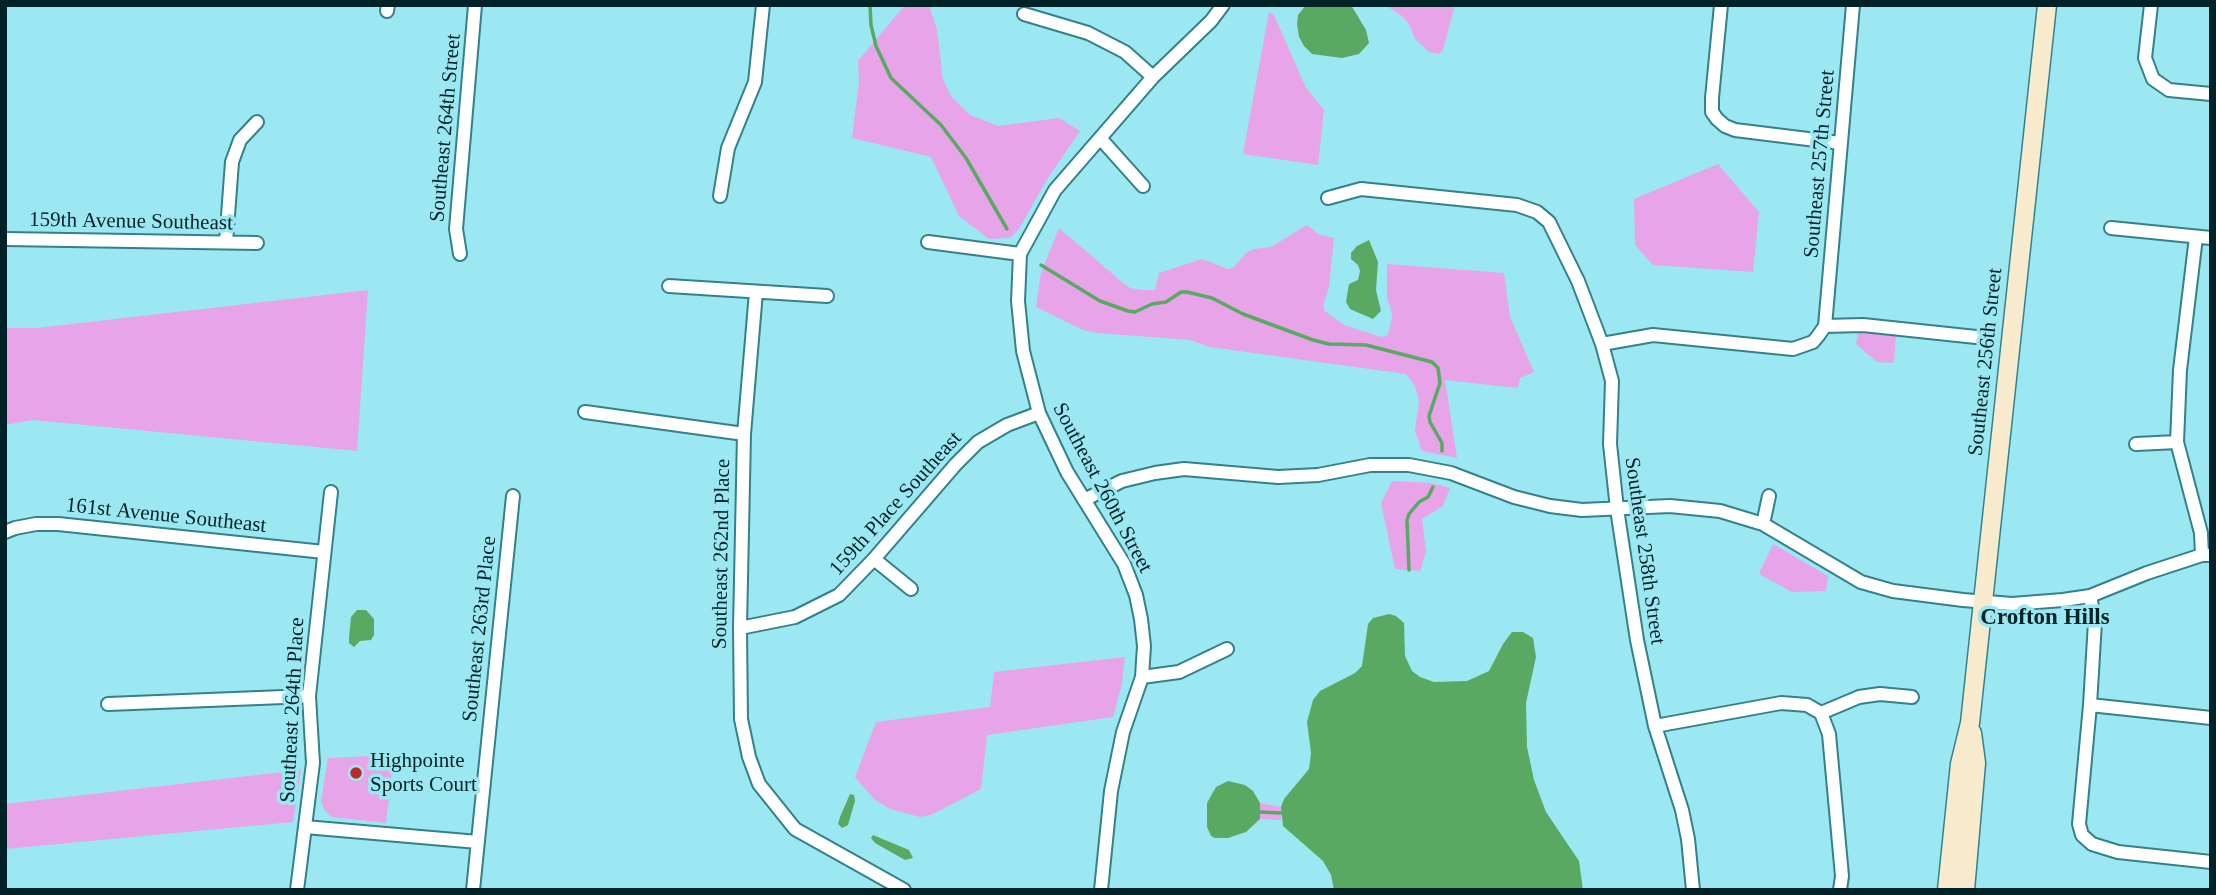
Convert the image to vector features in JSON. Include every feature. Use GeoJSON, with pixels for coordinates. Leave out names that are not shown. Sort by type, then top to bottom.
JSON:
{"type":"FeatureCollection","features":[{"type":"Feature","properties":{"kind":"main road","name":"Southeast 256th Street"},"geometry":{"type":"LineString","coordinates":[[1947,890],[1960,764],[1970,723],[2047,5]]}},
{"type":"Feature","properties":{"kind":"main road","name":"Southeast 256th Street"},"geometry":{"type":"LineString","coordinates":[[1965,890],[1976,763],[1970,723]]}},
{"type":"Feature","properties":{"kind":"street","name":"Southeast 264th Street"},"geometry":{"type":"LineString","coordinates":[[460,254],[456,229],[475,5]]}},
{"type":"Feature","properties":{"kind":"street"},"geometry":{"type":"LineString","coordinates":[[720,196],[728,148],[755,82],[763,5]]}},
{"type":"Feature","properties":{"kind":"street","name":"Southeast 260th Street"},"geometry":{"type":"LineString","coordinates":[[1101,890],[1116,768],[1123,733],[1142,677],[1144,646],[1136,595],[1124,564],[1067,472],[1039,413],[1023,351],[1018,301],[1020,254],[1055,190],[1153,77],[1211,21],[1223,5]]}},
{"type":"Feature","properties":{"kind":"street"},"geometry":{"type":"LineString","coordinates":[[1721,5],[1712,98],[1712,112],[1717,119],[1735,130],[1840,143]]}},
{"type":"Feature","properties":{"kind":"street","name":"Southeast 257th Street"},"geometry":{"type":"LineString","coordinates":[[1825,326],[1853,5]]}},
{"type":"Feature","properties":{"kind":"street"},"geometry":{"type":"LineString","coordinates":[[2151,5],[2146,58],[2153,79],[2169,90],[2211,94]]}},
{"type":"Feature","properties":{"kind":"street"},"geometry":{"type":"LineString","coordinates":[[1024,14],[1088,33],[1125,52],[1153,77]]}},
{"type":"Feature","properties":{"kind":"street"},"geometry":{"type":"LineString","coordinates":[[226,242],[232,162],[240,140],[257,122]]}},
{"type":"Feature","properties":{"kind":"street"},"geometry":{"type":"LineString","coordinates":[[1100,138],[1143,186]]}},
{"type":"Feature","properties":{"kind":"street","name":"Southeast 258th Street"},"geometry":{"type":"LineString","coordinates":[[1328,198],[1361,190],[1517,205],[1536,212],[1549,222],[1577,281],[1602,344],[1612,381],[1610,444],[1637,640],[1655,726],[1682,810],[1693,890]]}},
{"type":"Feature","properties":{"kind":"street"},"geometry":{"type":"LineString","coordinates":[[2111,228],[2211,238]]}},
{"type":"Feature","properties":{"kind":"street"},"geometry":{"type":"LineString","coordinates":[[1084,500],[1122,481],[1184,469],[1278,477],[1318,475],[1370,465],[1409,465],[1451,473],[1514,497],[1550,506],[1582,510],[1670,506],[1720,511],[1763,524],[1861,582],[1892,591],[2012,604],[2090,596],[2147,573],[2207,555],[2177,442],[2180,370],[2196,237]]}},
{"type":"Feature","properties":{"kind":"street","name":"159th Avenue Southeast"},"geometry":{"type":"LineString","coordinates":[[5,239],[257,243]]}},
{"type":"Feature","properties":{"kind":"street"},"geometry":{"type":"LineString","coordinates":[[928,242],[1020,254]]}},
{"type":"Feature","properties":{"kind":"street"},"geometry":{"type":"LineString","coordinates":[[668,286],[827,296]]}},
{"type":"Feature","properties":{"kind":"street","name":"Southeast 262nd Place"},"geometry":{"type":"LineString","coordinates":[[756,292],[744,434],[740,628],[741,719],[748,757],[759,784],[795,829],[903,890]]}},
{"type":"Feature","properties":{"kind":"street"},"geometry":{"type":"LineString","coordinates":[[1602,344],[1653,335],[1793,349],[1813,342],[1825,326],[1863,325],[1976,337]]}},
{"type":"Feature","properties":{"kind":"street"},"geometry":{"type":"LineString","coordinates":[[585,412],[744,434]]}},
{"type":"Feature","properties":{"kind":"street","name":"159th Place Southeast"},"geometry":{"type":"LineString","coordinates":[[740,628],[795,617],[839,595],[978,442],[1007,425],[1039,413]]}},
{"type":"Feature","properties":{"kind":"street"},"geometry":{"type":"LineString","coordinates":[[2136,444],[2177,442]]}},
{"type":"Feature","properties":{"kind":"street","name":"Southeast 264th Place"},"geometry":{"type":"LineString","coordinates":[[297,890],[313,763],[309,695],[331,492]]}},
{"type":"Feature","properties":{"kind":"street","name":"Southeast 263rd Place"},"geometry":{"type":"LineString","coordinates":[[473,890],[513,496]]}},
{"type":"Feature","properties":{"kind":"street"},"geometry":{"type":"LineString","coordinates":[[1763,524],[1769,496]]}},
{"type":"Feature","properties":{"kind":"street","name":"161st Avenue Southeast"},"geometry":{"type":"LineString","coordinates":[[5,532],[36,524],[58,524],[324,552]]}},
{"type":"Feature","properties":{"kind":"street"},"geometry":{"type":"LineString","coordinates":[[874,559],[911,589]]}},
{"type":"Feature","properties":{"kind":"street"},"geometry":{"type":"LineString","coordinates":[[2090,596],[2095,622],[2091,705],[2079,824],[2082,835],[2092,844],[2118,852],[2211,862]]}},
{"type":"Feature","properties":{"kind":"street"},"geometry":{"type":"LineString","coordinates":[[1142,677],[1179,672],[1227,649]]}},
{"type":"Feature","properties":{"kind":"street"},"geometry":{"type":"LineString","coordinates":[[1821,713],[1859,697],[1880,694],[1912,697]]}},
{"type":"Feature","properties":{"kind":"street"},"geometry":{"type":"LineString","coordinates":[[108,704],[309,695]]}},
{"type":"Feature","properties":{"kind":"street"},"geometry":{"type":"LineString","coordinates":[[1655,726],[1781,704],[1807,705],[1821,713],[1829,734],[1842,876],[1840,890]]}},
{"type":"Feature","properties":{"kind":"street"},"geometry":{"type":"LineString","coordinates":[[2091,705],[2211,718]]}},
{"type":"Feature","properties":{"kind":"street"},"geometry":{"type":"LineString","coordinates":[[305,827],[478,842]]}},
{"type":"Feature","properties":{"kind":"shaded area"},"geometry":{"type":"Polygon","coordinates":[[[905,5],[929,5],[937,30],[943,80],[951,96],[970,115],[998,126],[1059,118],[1080,131],[1046,181],[1019,229],[1010,238],[989,239],[959,216],[931,157],[852,138],[859,81],[858,61],[905,5]]]}},
{"type":"Feature","properties":{"kind":"shaded area"},"geometry":{"type":"Polygon","coordinates":[[[1306,5],[1351,5],[1366,30],[1369,43],[1359,54],[1342,58],[1312,54],[1299,37],[1297,24],[1298,15],[1306,5]]]}},
{"type":"Feature","properties":{"kind":"shaded area"},"geometry":{"type":"Polygon","coordinates":[[[1385,5],[1455,5],[1443,50],[1439,54],[1429,52],[1415,39],[1409,24],[1402,16],[1385,5]]]}},
{"type":"Feature","properties":{"kind":"shaded area"},"geometry":{"type":"Polygon","coordinates":[[[1269,12],[1274,15],[1306,88],[1324,110],[1318,165],[1243,154],[1269,12]]]}},
{"type":"Feature","properties":{"kind":"shaded area"},"geometry":{"type":"Polygon","coordinates":[[[1718,164],[1759,212],[1753,272],[1653,265],[1635,245],[1634,199],[1718,164]]]}},
{"type":"Feature","properties":{"kind":"shaded area"},"geometry":{"type":"Polygon","coordinates":[[[1307,225],[1318,234],[1334,238],[1329,287],[1323,306],[1325,311],[1344,325],[1381,337],[1388,335],[1392,318],[1387,299],[1387,264],[1504,273],[1510,317],[1534,372],[1520,378],[1518,388],[1445,380],[1457,458],[1422,451],[1415,431],[1419,401],[1415,386],[1406,374],[1210,347],[1190,340],[1097,333],[1083,330],[1036,307],[1041,273],[1059,228],[1130,288],[1155,290],[1159,273],[1202,259],[1228,269],[1233,268],[1246,253],[1271,247],[1307,225]]]}},
{"type":"Feature","properties":{"kind":"shaded area"},"geometry":{"type":"Polygon","coordinates":[[[1369,240],[1378,262],[1376,290],[1381,311],[1373,319],[1350,309],[1346,302],[1349,284],[1358,280],[1360,271],[1351,259],[1351,253],[1357,246],[1369,240]]]}},
{"type":"Feature","properties":{"kind":"shaded area"},"geometry":{"type":"Polygon","coordinates":[[[368,290],[357,451],[33,420],[5,425],[5,328],[37,328],[368,290]]]}},
{"type":"Feature","properties":{"kind":"shaded area"},"geometry":{"type":"Polygon","coordinates":[[[1858,331],[1896,335],[1894,363],[1877,362],[1856,344],[1858,331]]]}},
{"type":"Feature","properties":{"kind":"shaded area"},"geometry":{"type":"Polygon","coordinates":[[[1392,481],[1432,483],[1450,488],[1443,506],[1422,519],[1426,552],[1420,571],[1395,569],[1381,503],[1392,481]]]}},
{"type":"Feature","properties":{"kind":"shaded area"},"geometry":{"type":"Polygon","coordinates":[[[1773,544],[1828,576],[1826,591],[1792,592],[1759,574],[1773,544]]]}},
{"type":"Feature","properties":{"kind":"shaded area"},"geometry":{"type":"Polygon","coordinates":[[[357,610],[366,610],[374,619],[374,635],[371,640],[360,641],[354,647],[349,643],[349,638],[351,617],[357,610]]]}},
{"type":"Feature","properties":{"kind":"shaded area"},"geometry":{"type":"Polygon","coordinates":[[[1389,614],[1404,623],[1405,656],[1412,671],[1434,682],[1467,681],[1489,671],[1512,632],[1523,632],[1533,638],[1536,657],[1526,703],[1527,747],[1534,780],[1546,812],[1579,861],[1583,890],[1334,890],[1331,875],[1323,861],[1283,826],[1281,807],[1284,799],[1309,769],[1311,753],[1307,722],[1313,700],[1320,691],[1355,673],[1362,666],[1368,624],[1373,618],[1389,614]]]}},
{"type":"Feature","properties":{"kind":"shaded area"},"geometry":{"type":"Polygon","coordinates":[[[1125,657],[1122,684],[1113,717],[987,735],[981,789],[931,815],[920,817],[890,809],[875,800],[855,777],[876,722],[990,707],[994,672],[1125,657]]]}},
{"type":"Feature","properties":{"kind":"shaded area"},"geometry":{"type":"Polygon","coordinates":[[[394,755],[386,823],[332,817],[325,811],[321,801],[328,758],[394,755]]]}},
{"type":"Feature","properties":{"kind":"shaded area"},"geometry":{"type":"Polygon","coordinates":[[[301,770],[293,822],[5,849],[5,804],[301,770]]]}},
{"type":"Feature","properties":{"kind":"shaded area"},"geometry":{"type":"Polygon","coordinates":[[[1228,781],[1245,785],[1253,791],[1260,803],[1260,819],[1246,832],[1228,838],[1215,838],[1207,827],[1207,803],[1216,787],[1228,781]]]}},
{"type":"Feature","properties":{"kind":"shaded area"},"geometry":{"type":"Polygon","coordinates":[[[850,794],[854,795],[855,801],[848,825],[842,828],[838,824],[850,794]]]}},
{"type":"Feature","properties":{"kind":"shaded area"},"geometry":{"type":"Polygon","coordinates":[[[1260,803],[1281,807],[1281,820],[1260,819],[1260,803]]]}},
{"type":"Feature","properties":{"kind":"shaded area"},"geometry":{"type":"Polygon","coordinates":[[[873,835],[909,850],[913,858],[905,860],[875,843],[871,838],[873,835]]]}},
{"type":"Feature","properties":{"kind":"waterway"},"geometry":{"type":"LineString","coordinates":[[870,5],[876,46],[891,78],[941,125],[966,158],[1007,229]]}},
{"type":"Feature","properties":{"kind":"waterway"},"geometry":{"type":"LineString","coordinates":[[1041,265],[1100,301],[1128,311],[1135,312],[1152,304],[1166,302],[1181,292],[1187,292],[1212,298],[1243,314],[1313,340],[1329,344],[1366,345],[1432,362],[1438,368],[1440,383],[1429,416],[1442,443],[1442,451]]}},
{"type":"Feature","properties":{"kind":"waterway"},"geometry":{"type":"LineString","coordinates":[[1409,570],[1407,520],[1419,502],[1428,497],[1433,487]]}},
{"type":"Feature","properties":{"kind":"waterway"},"geometry":{"type":"LineString","coordinates":[[1260,812],[1281,813]]}},
{"type":"Feature","properties":{"kind":"place","name":"Highpointe Sports Court"},"geometry":{"type":"Point","coordinates":[356,773]}},
{"type":"Feature","properties":{"kind":"district","name":"Crofton Hills"},"geometry":{"type":"Point","coordinates":[2045,618]}}]}
